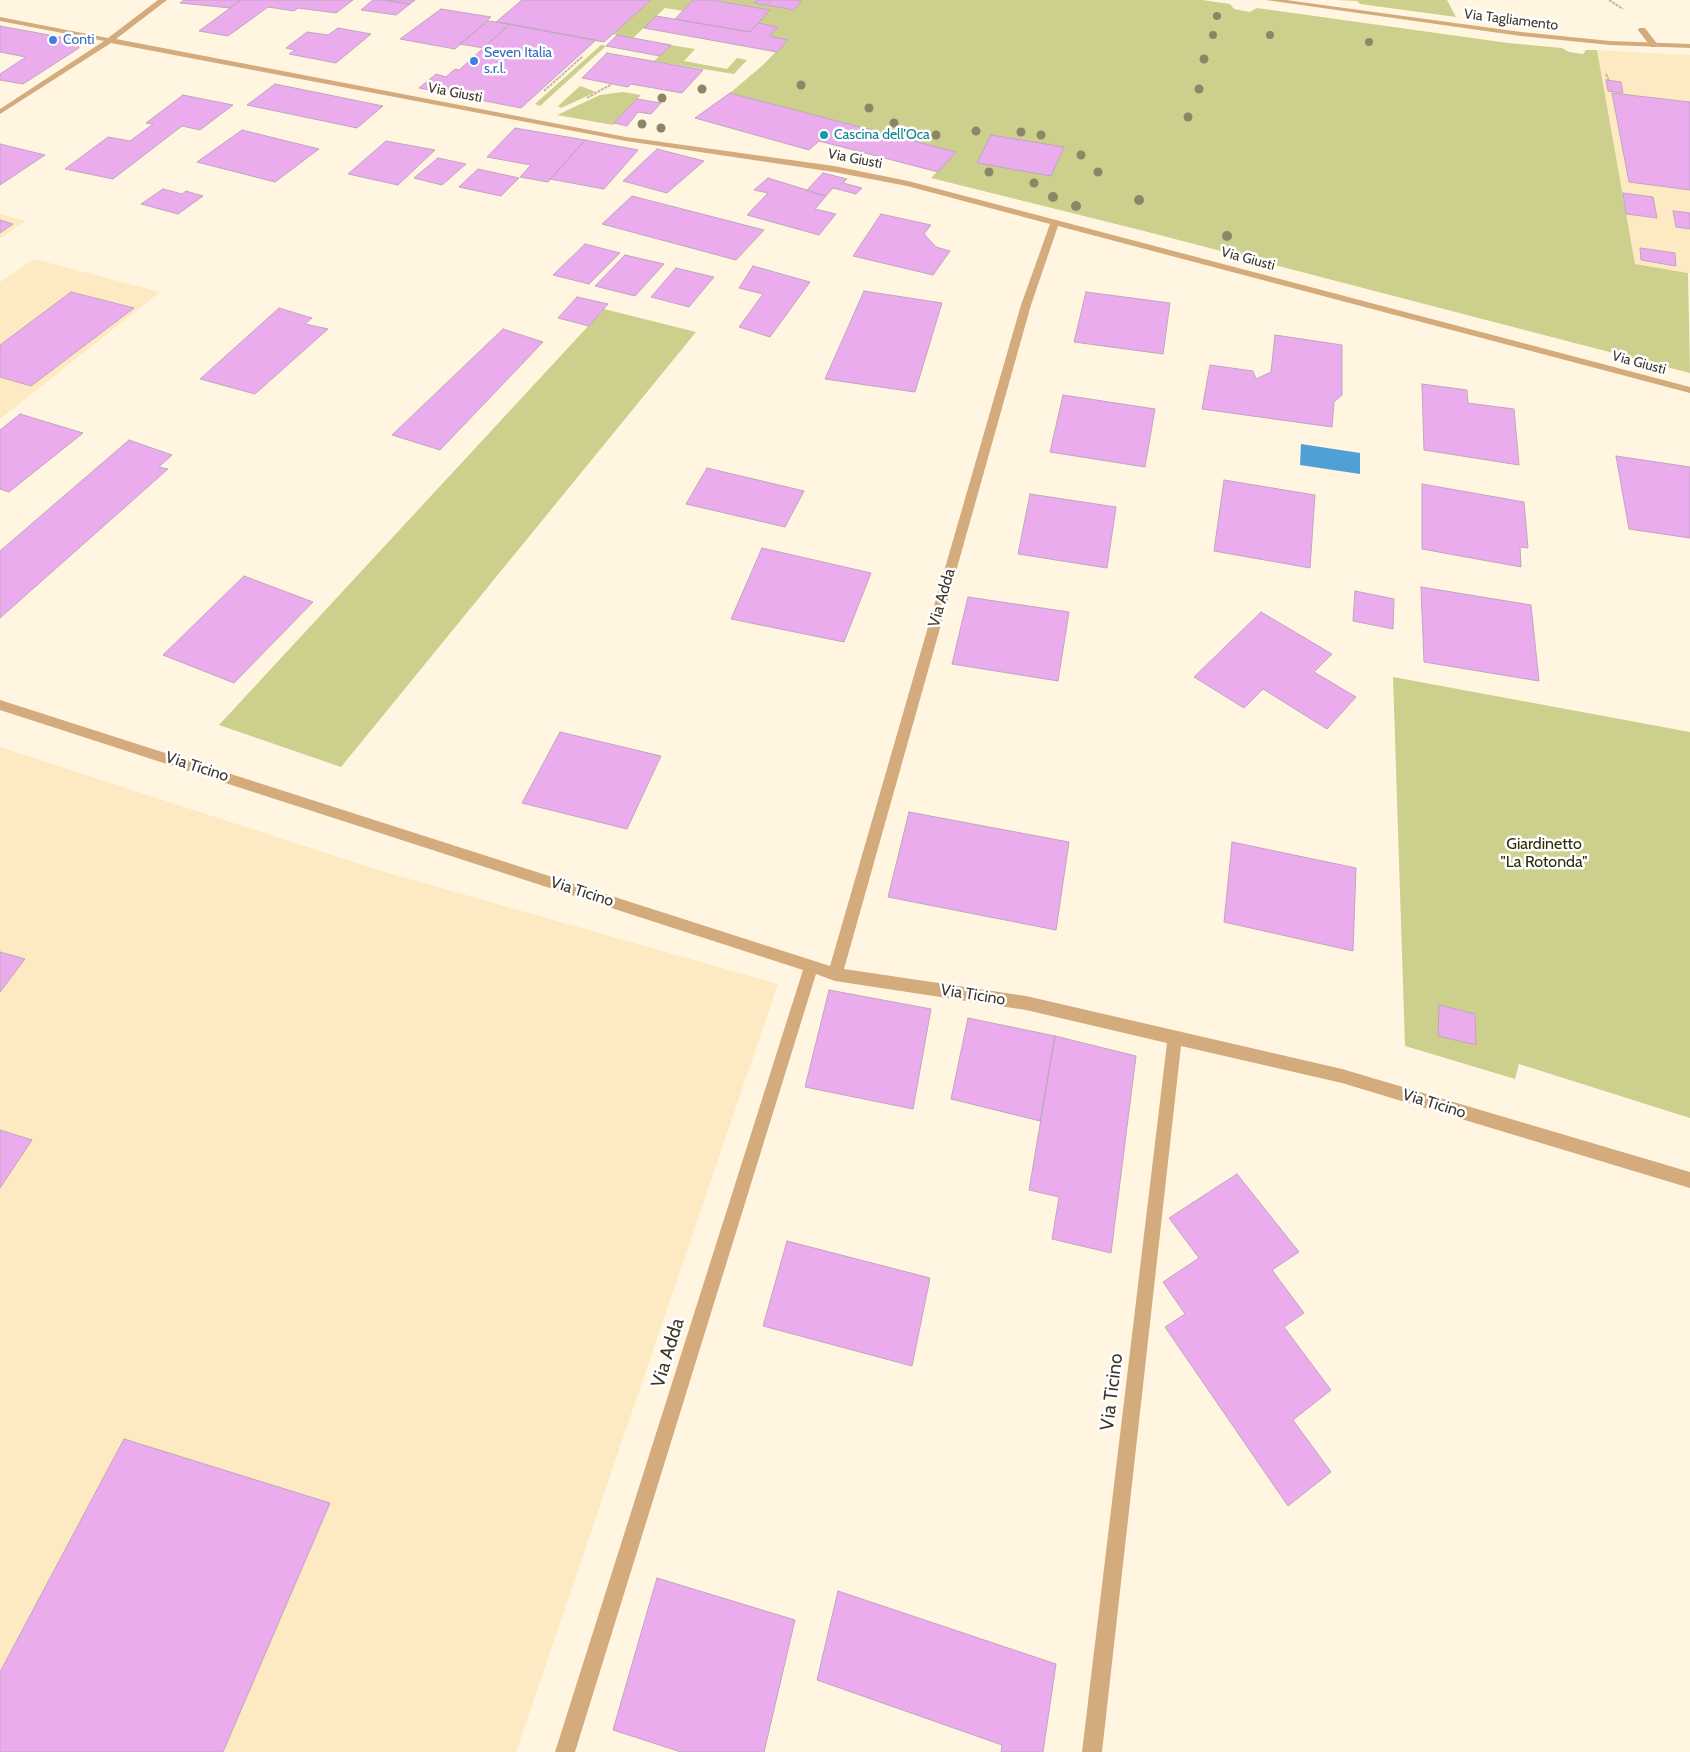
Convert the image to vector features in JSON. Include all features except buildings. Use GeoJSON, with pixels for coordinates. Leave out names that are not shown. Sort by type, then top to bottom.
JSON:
{"type":"FeatureCollection","features":[{"type":"Feature","properties":{"kind":"street"},"geometry":{"type":"LineString","coordinates":[[0,112],[90,55],[163,0]]}},
{"type":"Feature","properties":{"kind":"street","name":"Via Tagliamento"},"geometry":{"type":"LineString","coordinates":[[1270,0],[1494,31],[1610,43],[1690,46]]}},
{"type":"Feature","properties":{"kind":"street","name":"Via Giusti"},"geometry":{"type":"LineString","coordinates":[[0,19],[326,84],[626,139],[834,169],[908,184],[1690,390]]}},
{"type":"Feature","properties":{"kind":"street"},"geometry":{"type":"LineString","coordinates":[[1642,30],[1654,45]]}},
{"type":"Feature","properties":{"kind":"street","name":"Via Adda"},"geometry":{"type":"LineString","coordinates":[[835,974],[1026,305],[1054,224]]}},
{"type":"Feature","properties":{"kind":"street","name":"Via Ticino"},"geometry":{"type":"LineString","coordinates":[[0,705],[835,974],[1026,1003],[1342,1076],[1690,1180]]}},
{"type":"Feature","properties":{"kind":"street","name":"Via Adda"},"geometry":{"type":"LineString","coordinates":[[564,1752],[812,966]]}},
{"type":"Feature","properties":{"kind":"street","name":"Via Ticino"},"geometry":{"type":"LineString","coordinates":[[1092,1752],[1175,1037]]}},
{"type":"Feature","properties":{"kind":"path"},"geometry":{"type":"LineString","coordinates":[[1609,0],[1628,13]]}},
{"type":"Feature","properties":{"kind":"path"},"geometry":{"type":"LineString","coordinates":[[539,96],[583,56]]}},
{"type":"Feature","properties":{"kind":"shaded area"},"geometry":{"type":"Polygon","coordinates":[[[1597,50],[1690,55],[1690,273],[1635,264],[1597,50]]]}},
{"type":"Feature","properties":{"kind":"shaded area"},"geometry":{"type":"Polygon","coordinates":[[[0,214],[26,221],[0,238],[0,214]]]}},
{"type":"Feature","properties":{"kind":"shaded area"},"geometry":{"type":"Polygon","coordinates":[[[34,259],[160,292],[0,419],[0,282],[34,259]]]}},
{"type":"Feature","properties":{"kind":"shaded area"},"geometry":{"type":"Polygon","coordinates":[[[0,747],[378,870],[778,984],[516,1752],[0,1752],[0,747]]]}},
{"type":"Feature","properties":{"kind":"green space"},"geometry":{"type":"Polygon","coordinates":[[[651,0],[693,0],[683,11],[665,8],[633,38],[612,34],[651,0]]]}},
{"type":"Feature","properties":{"kind":"green space"},"geometry":{"type":"Polygon","coordinates":[[[712,0],[757,0],[755,3],[793,10],[801,1],[795,0],[1202,0],[1230,4],[1234,9],[1250,12],[1257,8],[1508,43],[1562,48],[1569,52],[1583,54],[1586,50],[1597,50],[1635,264],[1688,273],[1690,373],[1144,231],[931,178],[956,152],[730,93],[763,65],[787,40],[769,36],[778,27],[758,23],[770,10],[712,0]]]}},
{"type":"Feature","properties":{"kind":"green space"},"geometry":{"type":"Polygon","coordinates":[[[1338,0],[1447,0],[1456,17],[1360,4],[1357,1],[1338,0]]]}},
{"type":"Feature","properties":{"kind":"green space"},"geometry":{"type":"Polygon","coordinates":[[[601,45],[606,46],[540,106],[535,104],[601,45]]]}},
{"type":"Feature","properties":{"kind":"green space"},"geometry":{"type":"Polygon","coordinates":[[[671,45],[695,49],[684,61],[727,69],[737,58],[747,60],[734,74],[654,61],[671,45]]]}},
{"type":"Feature","properties":{"kind":"green space"},"geometry":{"type":"Polygon","coordinates":[[[580,86],[596,92],[561,108],[558,106],[580,86]]]}},
{"type":"Feature","properties":{"kind":"green space"},"geometry":{"type":"Polygon","coordinates":[[[623,92],[641,95],[613,125],[557,115],[600,95],[623,92]]]}},
{"type":"Feature","properties":{"kind":"green space"},"geometry":{"type":"Polygon","coordinates":[[[604,309],[696,332],[341,767],[219,725],[604,309]]]}},
{"type":"Feature","properties":{"kind":"green space","name":"Giardinetto \"La Rotonda\""},"geometry":{"type":"Polygon","coordinates":[[[1393,677],[1690,732],[1690,1118],[1519,1064],[1515,1079],[1405,1046],[1393,677]]]}},
{"type":"Feature","properties":{"kind":"water"},"geometry":{"type":"Polygon","coordinates":[[[1301,444],[1360,453],[1360,474],[1300,465],[1301,444]]]}},
{"type":"Feature","properties":{"kind":"place","name":"Conti"},"geometry":{"type":"Point","coordinates":[53,40]}},
{"type":"Feature","properties":{"kind":"place","name":"Seven Italia s.r.l."},"geometry":{"type":"Point","coordinates":[474,61]}},
{"type":"Feature","properties":{"kind":"place","name":"Cascina dell'Oca"},"geometry":{"type":"Point","coordinates":[824,135]}}]}
